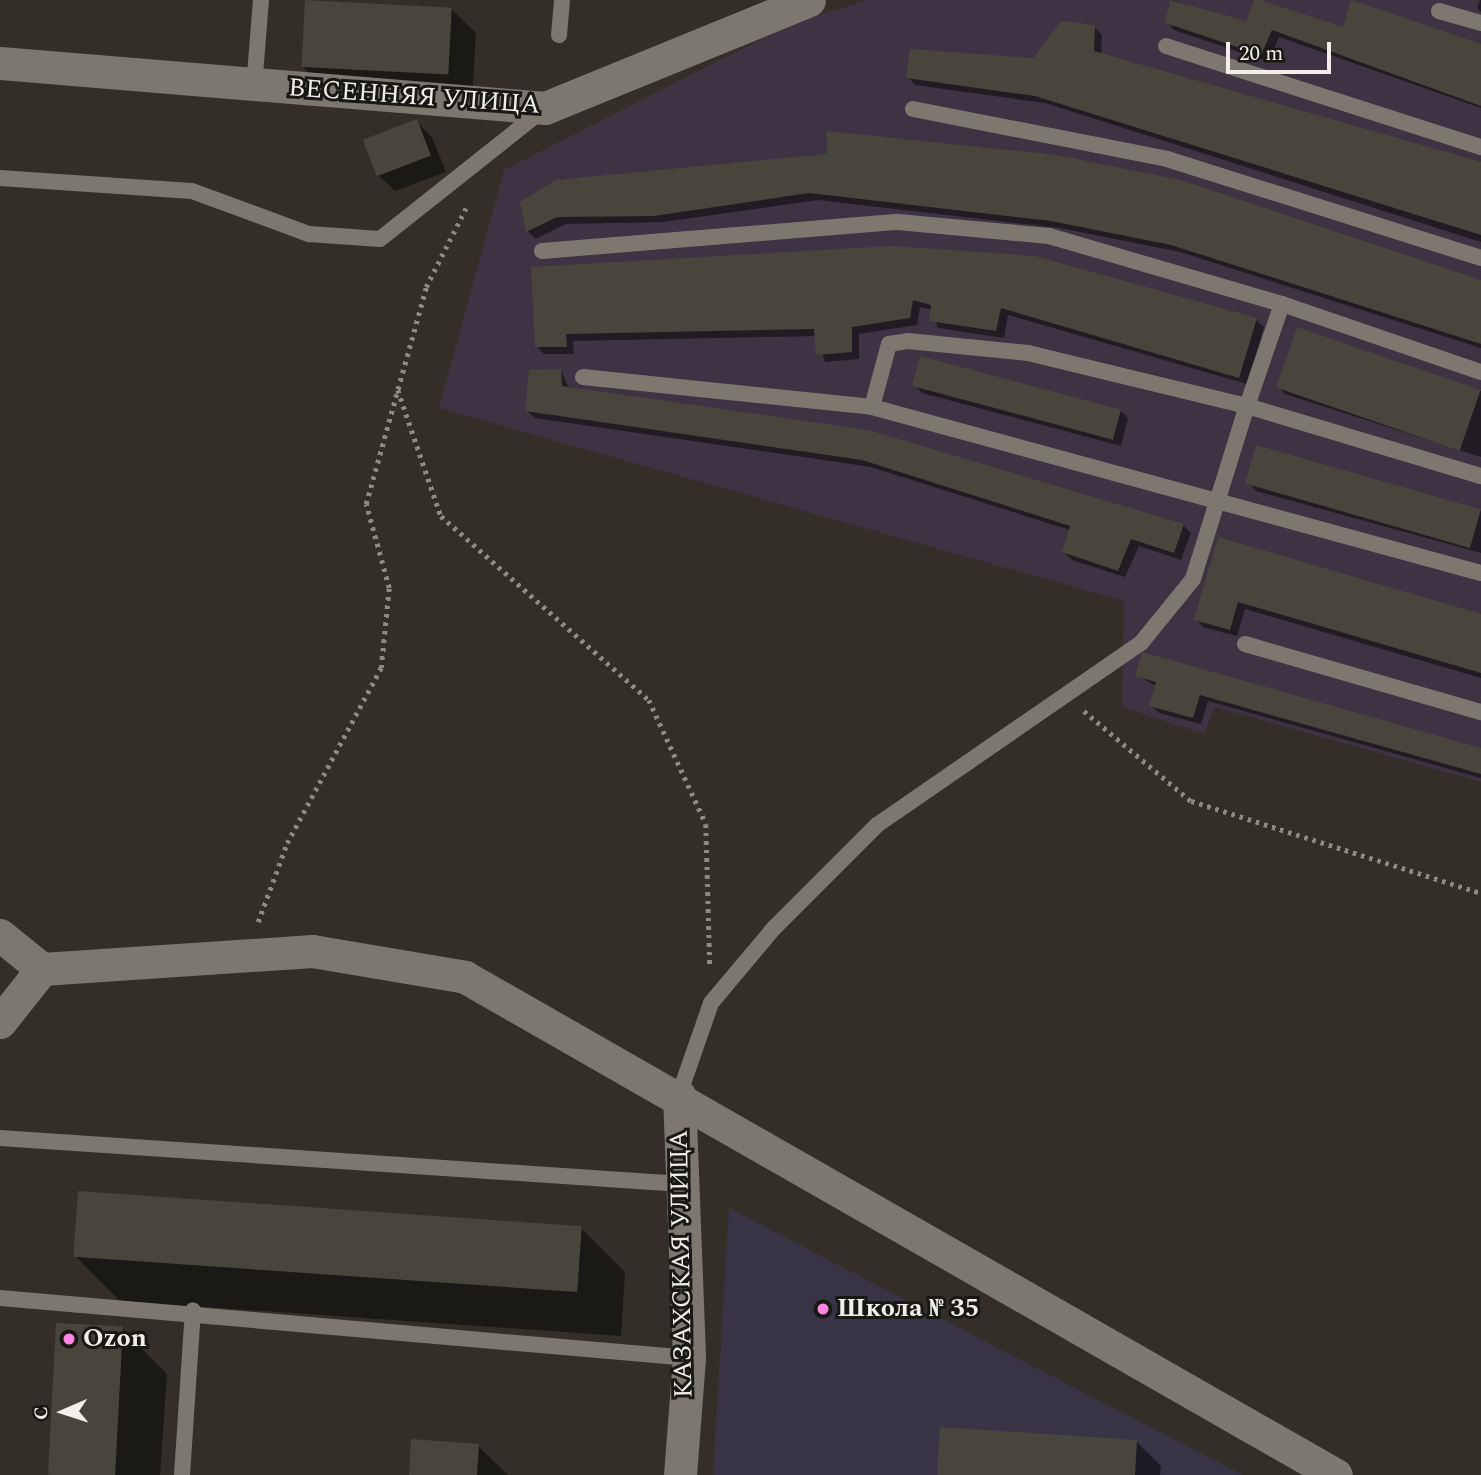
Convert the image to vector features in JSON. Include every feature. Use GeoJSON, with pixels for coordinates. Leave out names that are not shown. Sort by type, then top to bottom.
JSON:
{"type":"FeatureCollection","features":[{"type":"Feature","properties":{"kind":"street","name":"ВЕСЕННЯЯ УЛИЦА"},"geometry":{"type":"LineString","coordinates":[[0,62],[254,87],[545,108],[809,0]]}},
{"type":"Feature","properties":{"kind":"street"},"geometry":{"type":"LineString","coordinates":[[0,934],[42,969],[312,951],[465,977],[679,1096],[1336,1475]]}},
{"type":"Feature","properties":{"kind":"street"},"geometry":{"type":"LineString","coordinates":[[0,1022],[42,969]]}},
{"type":"Feature","properties":{"kind":"street","name":"КАЗАХСКАЯ УЛИЦА"},"geometry":{"type":"LineString","coordinates":[[679,1096],[689,1358],[680,1475]]}},
{"type":"Feature","properties":{"kind":"lane"},"geometry":{"type":"LineString","coordinates":[[254,87],[261,0]]}},
{"type":"Feature","properties":{"kind":"lane"},"geometry":{"type":"LineString","coordinates":[[559,35],[562,0]]}},
{"type":"Feature","properties":{"kind":"lane"},"geometry":{"type":"LineString","coordinates":[[1439,11],[1481,23]]}},
{"type":"Feature","properties":{"kind":"lane"},"geometry":{"type":"LineString","coordinates":[[1166,46],[1481,147]]}},
{"type":"Feature","properties":{"kind":"lane"},"geometry":{"type":"LineString","coordinates":[[0,178],[192,191],[309,234],[380,239],[545,108]]}},
{"type":"Feature","properties":{"kind":"lane"},"geometry":{"type":"LineString","coordinates":[[913,109],[1167,159],[1481,258]]}},
{"type":"Feature","properties":{"kind":"lane"},"geometry":{"type":"LineString","coordinates":[[542,251],[898,222],[1049,236],[1282,304],[1481,372]]}},
{"type":"Feature","properties":{"kind":"lane"},"geometry":{"type":"LineString","coordinates":[[679,1096],[711,1003],[774,928],[877,825],[1141,643],[1193,579],[1282,304]]}},
{"type":"Feature","properties":{"kind":"lane"},"geometry":{"type":"LineString","coordinates":[[872,407],[889,344],[908,341],[1028,353],[1247,406],[1481,476]]}},
{"type":"Feature","properties":{"kind":"lane"},"geometry":{"type":"LineString","coordinates":[[583,377],[872,407],[1218,499],[1481,573]]}},
{"type":"Feature","properties":{"kind":"lane"},"geometry":{"type":"LineString","coordinates":[[1245,644],[1481,712]]}},
{"type":"Feature","properties":{"kind":"lane"},"geometry":{"type":"LineString","coordinates":[[0,1138],[681,1184]]}},
{"type":"Feature","properties":{"kind":"lane"},"geometry":{"type":"LineString","coordinates":[[0,1298],[193,1310],[689,1358]]}},
{"type":"Feature","properties":{"kind":"lane"},"geometry":{"type":"LineString","coordinates":[[182,1475],[193,1310]]}},
{"type":"Feature","properties":{"kind":"path"},"geometry":{"type":"LineString","coordinates":[[246,956],[288,844],[381,668],[389,588],[366,504],[426,287],[473,194]]}},
{"type":"Feature","properties":{"kind":"path"},"geometry":{"type":"LineString","coordinates":[[398,389],[441,516],[649,700],[706,824],[711,1003]]}},
{"type":"Feature","properties":{"kind":"path"},"geometry":{"type":"LineString","coordinates":[[1065,695],[1191,801],[1481,893]]}},
{"type":"Feature","properties":{"kind":"shaded area"},"geometry":{"type":"Polygon","coordinates":[[[869,0],[1481,0],[1481,782],[1215,707],[1204,734],[1122,707],[1124,601],[439,408],[504,170],[795,22],[869,0]]]}},
{"type":"Feature","properties":{"kind":"shaded area","name":"Школа № 35"},"geometry":{"type":"Polygon","coordinates":[[[729,1208],[1117,1410],[1243,1475],[713,1475],[729,1208]]]}},
{"type":"Feature","properties":{"kind":"building"},"geometry":{"type":"Polygon","coordinates":[[[305,0],[452,8],[448,75],[301,67],[305,0]]]}},
{"type":"Feature","properties":{"kind":"building"},"geometry":{"type":"Polygon","coordinates":[[[1170,0],[1246,21],[1254,0],[1260,0],[1343,27],[1351,0],[1481,44],[1481,106],[1272,30],[1261,55],[1165,23],[1170,0]]]}},
{"type":"Feature","properties":{"kind":"building"},"geometry":{"type":"Polygon","coordinates":[[[1061,21],[1095,25],[1094,51],[1481,162],[1481,235],[1035,96],[906,78],[910,49],[1033,58],[1061,21]]]}},
{"type":"Feature","properties":{"kind":"building"},"geometry":{"type":"Polygon","coordinates":[[[417,119],[431,155],[377,176],[363,140],[417,119]]]}},
{"type":"Feature","properties":{"kind":"building"},"geometry":{"type":"Polygon","coordinates":[[[826,131],[1057,155],[1184,181],[1481,280],[1481,344],[1171,245],[1051,221],[809,193],[654,216],[557,217],[526,232],[520,202],[556,180],[827,154],[826,131]]]}},
{"type":"Feature","properties":{"kind":"building"},"geometry":{"type":"Polygon","coordinates":[[[892,246],[1035,256],[1257,318],[1239,378],[1001,308],[996,331],[929,321],[931,305],[913,300],[910,318],[852,327],[852,352],[816,355],[814,329],[566,334],[567,347],[535,347],[531,267],[892,246]]]}},
{"type":"Feature","properties":{"kind":"building"},"geometry":{"type":"Polygon","coordinates":[[[1297,327],[1480,390],[1460,451],[1276,388],[1297,327]]]}},
{"type":"Feature","properties":{"kind":"building"},"geometry":{"type":"Polygon","coordinates":[[[920,356],[1121,410],[1113,440],[912,386],[920,356]]]}},
{"type":"Feature","properties":{"kind":"building"},"geometry":{"type":"Polygon","coordinates":[[[561,369],[562,386],[868,430],[1184,524],[1174,553],[1131,539],[1118,571],[1062,552],[1070,526],[862,460],[525,411],[529,370],[561,369]]]}},
{"type":"Feature","properties":{"kind":"building"},"geometry":{"type":"Polygon","coordinates":[[[1256,445],[1481,509],[1470,548],[1245,483],[1256,445]]]}},
{"type":"Feature","properties":{"kind":"building"},"geometry":{"type":"Polygon","coordinates":[[[1218,537],[1481,614],[1481,673],[1238,602],[1230,630],[1194,620],[1218,537]]]}},
{"type":"Feature","properties":{"kind":"building"},"geometry":{"type":"Polygon","coordinates":[[[1142,652],[1481,748],[1481,774],[1200,695],[1193,718],[1149,706],[1156,682],[1135,676],[1142,652]]]}},
{"type":"Feature","properties":{"kind":"building"},"geometry":{"type":"Polygon","coordinates":[[[78,1191],[582,1226],[577,1292],[73,1257],[78,1191]]]}},
{"type":"Feature","properties":{"kind":"building"},"geometry":{"type":"Polygon","coordinates":[[[56,1323],[123,1327],[115,1475],[48,1475],[56,1323]]]}},
{"type":"Feature","properties":{"kind":"building"},"geometry":{"type":"Polygon","coordinates":[[[940,1427],[1137,1440],[1135,1475],[937,1475],[940,1427]]]}},
{"type":"Feature","properties":{"kind":"building"},"geometry":{"type":"Polygon","coordinates":[[[411,1439],[479,1444],[477,1475],[409,1475],[411,1439]]]}},
{"type":"Feature","properties":{"kind":"place","name":"Школа № 35"},"geometry":{"type":"Point","coordinates":[823,1309]}},
{"type":"Feature","properties":{"kind":"place","name":"Ozon"},"geometry":{"type":"Point","coordinates":[69,1339]}}]}
